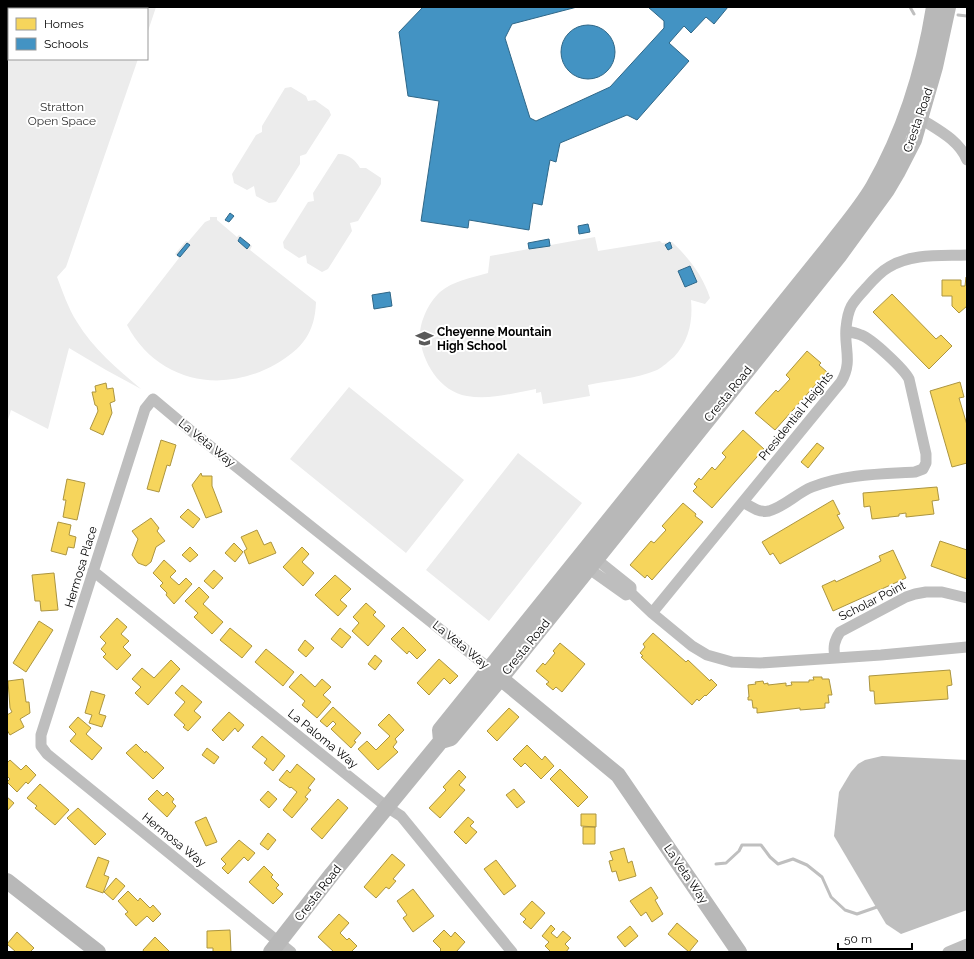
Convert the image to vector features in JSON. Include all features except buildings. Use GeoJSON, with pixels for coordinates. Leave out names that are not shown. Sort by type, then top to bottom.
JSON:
{"type":"FeatureCollection","features":[{"type":"Feature","properties":{"kind":"main road","name":"Cresta Road"},"geometry":{"type":"LineString","coordinates":[[280,949],[332,874],[441,741],[451,738],[472,701],[856,212],[872,189],[908,112],[934,7]]}},
{"type":"Feature","properties":{"kind":"main road","name":"Cresta Road"},"geometry":{"type":"LineString","coordinates":[[495,673],[592,563],[853,238],[897,173],[914,140],[935,67],[948,7]]}},
{"type":"Feature","properties":{"kind":"main road","name":"La Veta Way"},"geometry":{"type":"LineString","coordinates":[[495,673],[618,775],[739,952]]}},
{"type":"Feature","properties":{"kind":"main road"},"geometry":{"type":"LineString","coordinates":[[7,881],[98,952]]}},
{"type":"Feature","properties":{"kind":"street"},"geometry":{"type":"LineString","coordinates":[[921,119],[946,134],[956,143],[967,160]]}},
{"type":"Feature","properties":{"kind":"street","name":"Presidential Heights"},"geometry":{"type":"LineString","coordinates":[[652,613],[841,382],[846,374],[848,366],[846,331],[850,306],[878,275],[889,267],[912,258],[967,255]]}},
{"type":"Feature","properties":{"kind":"street"},"geometry":{"type":"LineString","coordinates":[[744,502],[758,511],[767,511],[776,508],[810,488],[845,477],[915,472],[923,469],[926,463],[926,454],[909,379],[906,372],[862,335],[846,331]]}},
{"type":"Feature","properties":{"kind":"street","name":"La Veta Way"},"geometry":{"type":"LineString","coordinates":[[153,399],[495,673]]}},
{"type":"Feature","properties":{"kind":"street","name":"Hermosa Place"},"geometry":{"type":"LineString","coordinates":[[41,746],[41,735],[145,409],[153,399]]}},
{"type":"Feature","properties":{"kind":"street"},"geometry":{"type":"LineString","coordinates":[[592,563],[626,595],[631,593],[652,613],[692,646],[707,655],[732,662],[760,663],[881,655],[967,647]]}},
{"type":"Feature","properties":{"kind":"street","name":"La Paloma Way"},"geometry":{"type":"LineString","coordinates":[[93,571],[400,816],[512,952]]}},
{"type":"Feature","properties":{"kind":"street","name":"Scholar Point"},"geometry":{"type":"LineString","coordinates":[[835,658],[833,648],[835,639],[840,632],[906,596],[926,592],[942,592],[967,598]]}},
{"type":"Feature","properties":{"kind":"street","name":"Hermosa Way"},"geometry":{"type":"LineString","coordinates":[[41,746],[48,754],[280,949]]}},
{"type":"Feature","properties":{"kind":"street"},"geometry":{"type":"LineString","coordinates":[[948,952],[967,944]]}},
{"type":"Feature","properties":{"kind":"green space","name":"Stratton Open Space"},"geometry":{"type":"Polygon","coordinates":[[[7,7],[156,7],[148,31],[148,8],[8,8],[8,60],[138,60],[66,267],[57,277],[71,311],[83,332],[106,358],[141,389],[69,348],[48,429],[11,410],[7,423],[7,7]]]}},
{"type":"Feature","properties":{"kind":"green space"},"geometry":{"type":"Polygon","coordinates":[[[291,87],[306,96],[308,101],[315,100],[329,110],[331,115],[306,154],[300,156],[300,164],[276,202],[269,203],[256,196],[254,186],[247,190],[234,183],[232,174],[256,135],[262,132],[262,126],[285,88],[291,87]]]}},
{"type":"Feature","properties":{"kind":"green space"},"geometry":{"type":"Polygon","coordinates":[[[338,154],[348,156],[356,162],[360,168],[366,168],[381,178],[381,184],[358,221],[350,223],[352,231],[328,269],[322,272],[307,263],[306,255],[299,258],[284,248],[283,242],[308,202],[314,201],[313,193],[338,154]]]}},
{"type":"Feature","properties":{"kind":"green space"},"geometry":{"type":"Polygon","coordinates":[[[210,217],[217,217],[217,220],[237,237],[239,235],[252,246],[250,250],[316,302],[313,323],[310,331],[300,346],[276,364],[255,374],[234,379],[213,380],[192,378],[173,371],[155,360],[140,344],[127,325],[179,258],[175,254],[186,241],[188,242],[205,222],[210,220],[210,217]]]}},
{"type":"Feature","properties":{"kind":"green space"},"geometry":{"type":"Polygon","coordinates":[[[595,237],[598,251],[660,241],[662,243],[672,242],[695,268],[704,282],[710,298],[705,304],[691,300],[689,330],[683,344],[674,357],[664,366],[649,373],[588,385],[590,396],[543,404],[541,392],[536,393],[536,389],[502,396],[476,397],[457,393],[441,382],[428,365],[421,345],[420,335],[420,330],[426,312],[432,301],[440,292],[456,282],[488,273],[490,256],[595,237]]]}},
{"type":"Feature","properties":{"kind":"green space"},"geometry":{"type":"Polygon","coordinates":[[[349,387],[464,480],[406,553],[290,459],[349,387]]]}},
{"type":"Feature","properties":{"kind":"green space"},"geometry":{"type":"Polygon","coordinates":[[[518,453],[582,503],[489,621],[426,570],[518,453]]]}},
{"type":"Feature","properties":{"kind":"shaded area"},"geometry":{"type":"Polygon","coordinates":[[[882,756],[967,760],[967,910],[901,934],[886,924],[834,836],[839,792],[851,772],[858,764],[865,760],[882,756]]]}},
{"type":"Feature","properties":{"kind":"waterway"},"geometry":{"type":"LineString","coordinates":[[910,7],[914,14]]}},
{"type":"Feature","properties":{"kind":"waterway"},"geometry":{"type":"LineString","coordinates":[[958,15],[967,16]]}},
{"type":"Feature","properties":{"kind":"waterway"},"geometry":{"type":"LineString","coordinates":[[716,864],[726,863],[739,851],[742,845],[761,845],[770,857],[778,864],[793,859],[807,865],[822,877],[831,897],[845,910],[857,914],[877,907]]}},
{"type":"Feature","properties":{"kind":"place","name":"Cheyenne Mountain High School"},"geometry":{"type":"Point","coordinates":[424,339]}}]}
